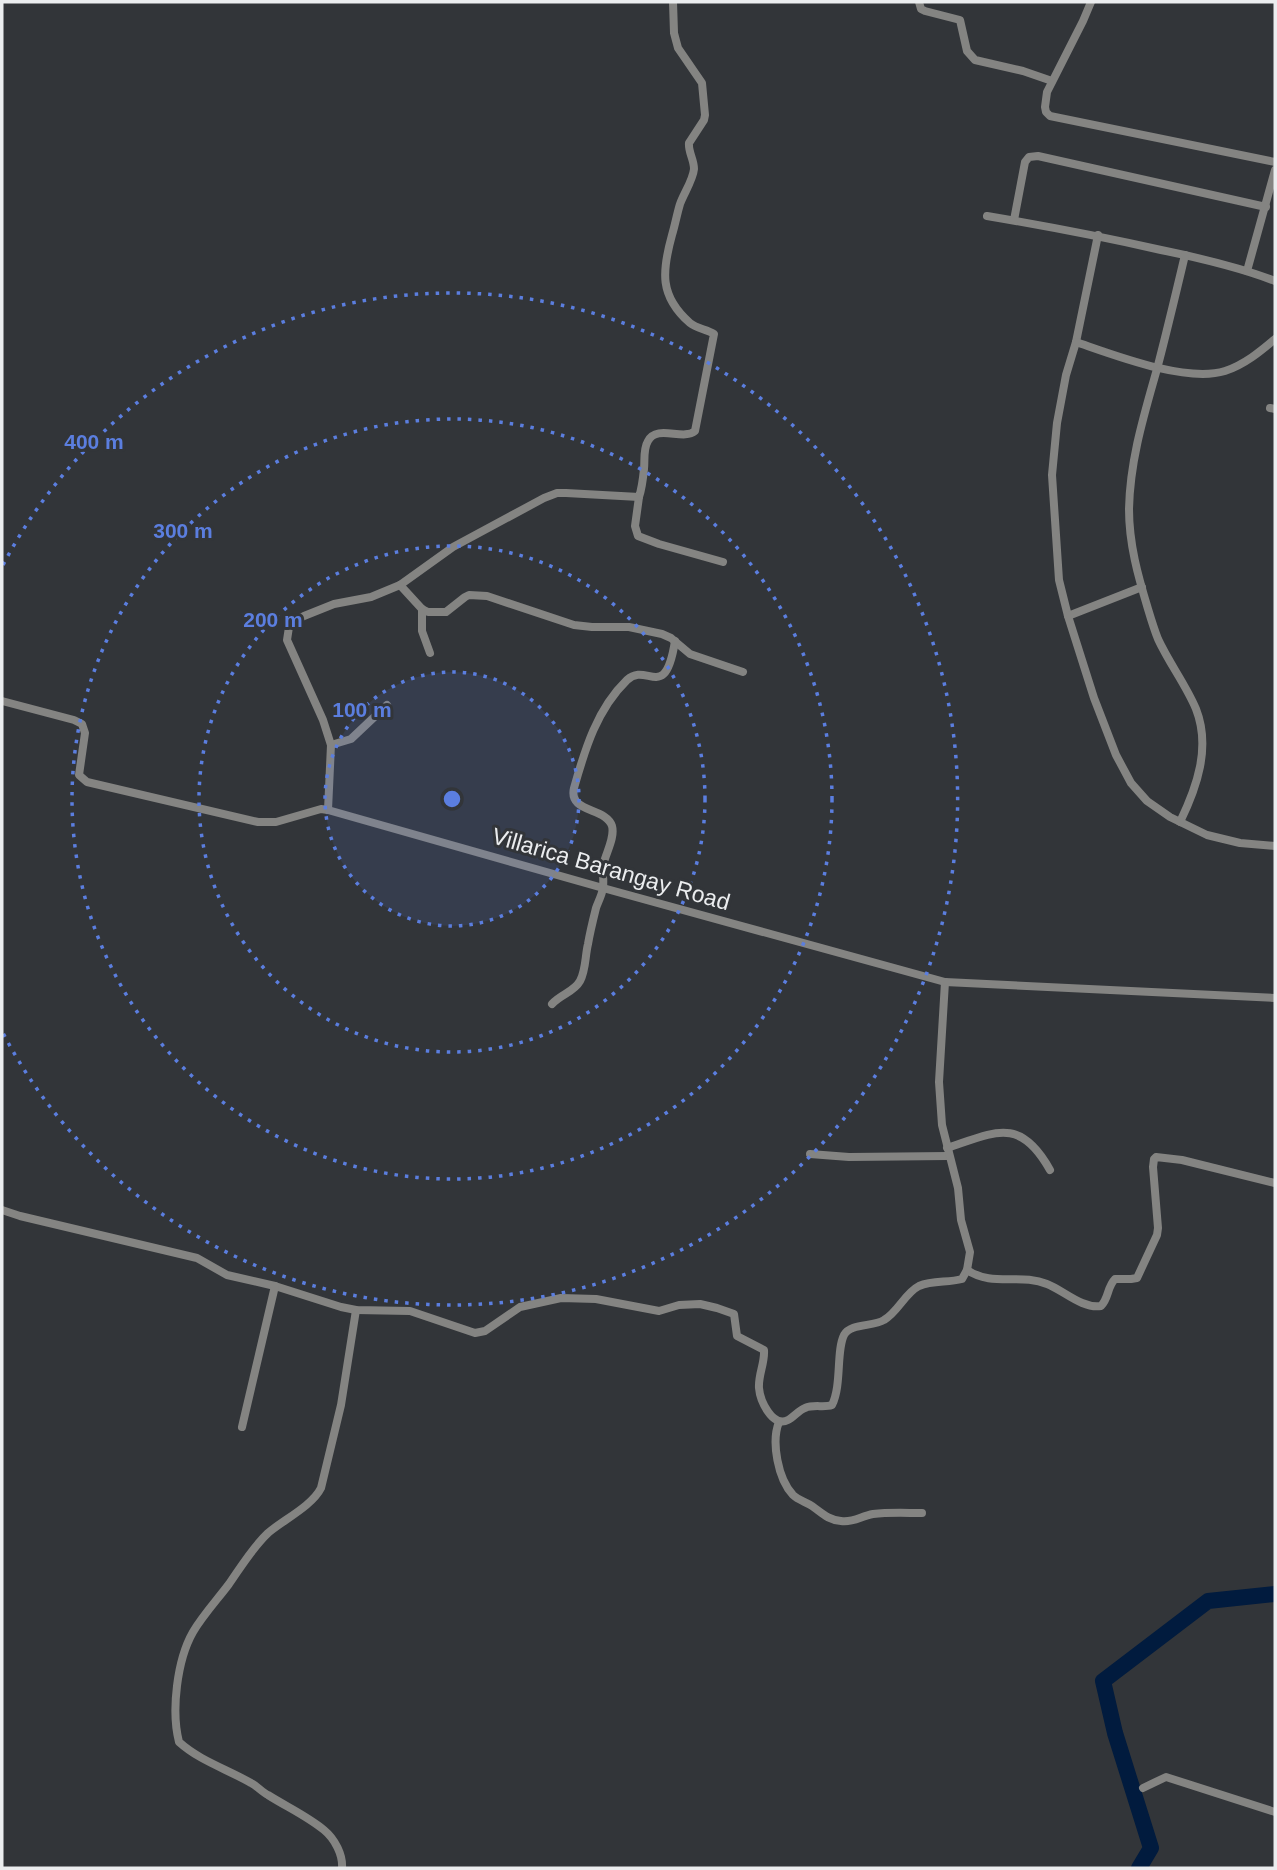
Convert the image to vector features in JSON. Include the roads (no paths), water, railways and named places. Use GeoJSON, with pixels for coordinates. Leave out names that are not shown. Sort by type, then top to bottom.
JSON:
{"type":"FeatureCollection","features":[{"type":"Feature","properties":{"kind":"street"},"geometry":{"type":"LineString","coordinates":[[673,2],[674,33],[678,48],[702,83],[705,115],[688,147],[694,171],[680,206],[665,261],[664,282],[679,312],[695,327],[712,331],[714,337],[695,431],[690,435],[657,434],[647,442],[635,526],[638,536],[643,539],[723,562]]}},
{"type":"Feature","properties":{"kind":"street"},"geometry":{"type":"LineString","coordinates":[[919,2],[919,6],[925,11],[960,20],[967,51],[975,60],[1052,81]]}},
{"type":"Feature","properties":{"kind":"street"},"geometry":{"type":"LineString","coordinates":[[1091,2],[1047,92],[1046,112],[1055,118],[1275,162]]}},
{"type":"Feature","properties":{"kind":"street"},"geometry":{"type":"LineString","coordinates":[[1014,220],[1025,162],[1029,157],[1038,156],[1266,207]]}},
{"type":"Feature","properties":{"kind":"street"},"geometry":{"type":"LineString","coordinates":[[1247,271],[1275,170]]}},
{"type":"Feature","properties":{"kind":"street"},"geometry":{"type":"LineString","coordinates":[[987,216],[1185,255],[1275,281]]}},
{"type":"Feature","properties":{"kind":"street"},"geometry":{"type":"LineString","coordinates":[[1098,236],[1061,399],[1052,475],[1059,580],[1068,616],[1094,698],[1116,755],[1131,783],[1147,801],[1207,835],[1240,843],[1275,846]]}},
{"type":"Feature","properties":{"kind":"street"},"geometry":{"type":"LineString","coordinates":[[1180,822],[1199,776],[1201,727],[1186,689],[1157,637],[1132,545],[1129,510],[1132,470],[1141,422],[1185,255]]}},
{"type":"Feature","properties":{"kind":"street"},"geometry":{"type":"LineString","coordinates":[[1076,342],[1157,369],[1200,373],[1223,372],[1259,352],[1275,339]]}},
{"type":"Feature","properties":{"kind":"street"},"geometry":{"type":"LineString","coordinates":[[328,810],[331,745],[323,720],[290,648],[289,627],[293,622],[334,604],[371,597],[400,585],[453,547],[551,495],[566,493],[639,497]]}},
{"type":"Feature","properties":{"kind":"street"},"geometry":{"type":"LineString","coordinates":[[400,585],[428,612],[446,612],[465,597],[487,596],[574,625],[629,626],[662,634],[690,654],[743,672]]}},
{"type":"Feature","properties":{"kind":"street"},"geometry":{"type":"LineString","coordinates":[[1068,616],[1142,587]]}},
{"type":"Feature","properties":{"kind":"street"},"geometry":{"type":"LineString","coordinates":[[422,609],[422,631],[430,653]]}},
{"type":"Feature","properties":{"kind":"street"},"geometry":{"type":"LineString","coordinates":[[552,1003],[575,989],[582,976],[603,888],[605,860],[613,828],[605,817],[576,802],[573,793],[593,730],[606,704],[631,677],[656,677],[668,670],[675,641]]}},
{"type":"Feature","properties":{"kind":"street","name":"Villarica Barangay Road"},"geometry":{"type":"LineString","coordinates":[[2,701],[82,724],[85,733],[79,775],[86,782],[258,822],[276,822],[321,809],[328,810],[945,982],[1275,998]]}},
{"type":"Feature","properties":{"kind":"street"},"geometry":{"type":"LineString","coordinates":[[331,745],[351,739],[387,705]]}},
{"type":"Feature","properties":{"kind":"street"},"geometry":{"type":"LineString","coordinates":[[2,1210],[197,1258],[227,1275],[275,1286],[341,1307],[356,1310],[410,1311],[475,1333],[485,1331],[520,1307],[561,1298],[596,1299],[659,1311],[688,1304],[717,1308],[734,1314],[737,1336],[764,1350],[760,1393],[770,1414],[779,1422],[787,1421],[807,1407],[832,1405],[842,1342],[847,1332],[885,1320],[916,1288],[929,1283],[954,1282],[962,1279],[967,1270],[969,1246],[961,1220],[958,1188],[942,1125],[939,1082],[945,982]]}},
{"type":"Feature","properties":{"kind":"street"},"geometry":{"type":"LineString","coordinates":[[810,1154],[849,1157],[947,1152],[989,1135],[1009,1132],[1026,1139],[1050,1170]]}},
{"type":"Feature","properties":{"kind":"street"},"geometry":{"type":"LineString","coordinates":[[967,1270],[988,1279],[1047,1284],[1099,1307],[1104,1303],[1115,1279],[1138,1278],[1154,1244],[1158,1228],[1153,1167],[1156,1157],[1182,1160],[1275,1183]]}},
{"type":"Feature","properties":{"kind":"street"},"geometry":{"type":"LineString","coordinates":[[242,1427],[275,1286]]}},
{"type":"Feature","properties":{"kind":"street"},"geometry":{"type":"LineString","coordinates":[[342,1868],[342,1857],[323,1829],[252,1784],[191,1752],[179,1742],[176,1698],[186,1649],[192,1633],[205,1614],[260,1541],[314,1499],[321,1488],[341,1405],[356,1310]]}},
{"type":"Feature","properties":{"kind":"street"},"geometry":{"type":"LineString","coordinates":[[779,1422],[775,1434],[775,1448],[787,1486],[795,1496],[824,1516],[843,1522],[875,1514],[922,1513]]}},
{"type":"Feature","properties":{"kind":"street"},"geometry":{"type":"LineString","coordinates":[[1143,1788],[1166,1777],[1275,1812]]}},
{"type":"Feature","properties":{"kind":"waterway"},"geometry":{"type":"LineString","coordinates":[[1139,1868],[1151,1848],[1115,1733],[1103,1681],[1208,1601],[1275,1594]]}}]}
